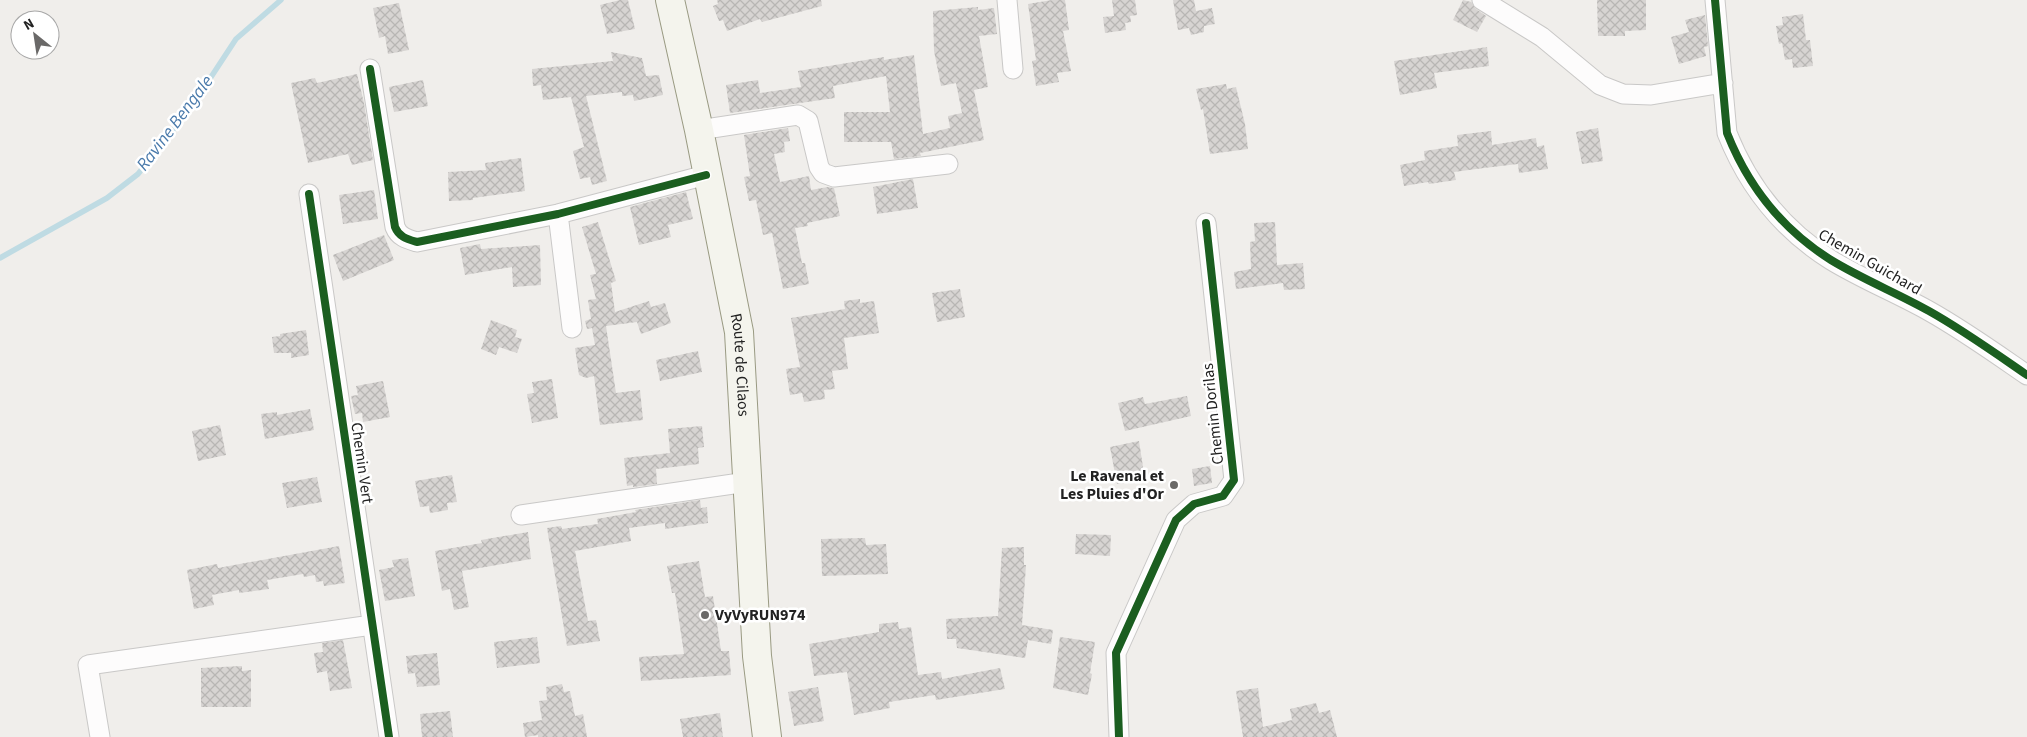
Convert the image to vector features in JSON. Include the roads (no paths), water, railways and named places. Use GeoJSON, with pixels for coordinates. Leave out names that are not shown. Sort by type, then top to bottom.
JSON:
{"type":"FeatureCollection","features":[{"type":"Feature","properties":{"kind":"main road","name":"Route de Cilaos"},"geometry":{"type":"LineString","coordinates":[[670,0],[699,130],[706,174],[739,332],[757,656],[767,737]]}},
{"type":"Feature","properties":{"kind":"street"},"geometry":{"type":"LineString","coordinates":[[1007,0],[1013,69]]}},
{"type":"Feature","properties":{"kind":"street"},"geometry":{"type":"LineString","coordinates":[[1482,0],[1542,37],[1600,85],[1623,94],[1651,95],[1724,83]]}},
{"type":"Feature","properties":{"kind":"street","name":"Chemin Guichard"},"geometry":{"type":"LineString","coordinates":[[1715,0],[1724,83],[1727,133],[1735,154],[1750,180],[1771,208],[1795,233],[1831,260],[1929,311],[2027,375]]}},
{"type":"Feature","properties":{"kind":"street"},"geometry":{"type":"LineString","coordinates":[[370,70],[395,227],[404,239],[417,242],[558,214],[706,174]]}},
{"type":"Feature","properties":{"kind":"street"},"geometry":{"type":"LineString","coordinates":[[699,130],[798,115],[808,121],[819,167],[823,173],[834,178],[948,164]]}},
{"type":"Feature","properties":{"kind":"street","name":"Chemin Vert"},"geometry":{"type":"LineString","coordinates":[[309,194],[389,737]]}},
{"type":"Feature","properties":{"kind":"street"},"geometry":{"type":"LineString","coordinates":[[558,214],[572,328]]}},
{"type":"Feature","properties":{"kind":"street","name":"Chemin Dorilas"},"geometry":{"type":"LineString","coordinates":[[1119,737],[1116,653],[1176,520],[1194,504],[1223,496],[1234,480],[1206,223]]}},
{"type":"Feature","properties":{"kind":"street"},"geometry":{"type":"LineString","coordinates":[[521,515],[747,482]]}},
{"type":"Feature","properties":{"kind":"street"},"geometry":{"type":"LineString","coordinates":[[100,737],[88,665],[372,625]]}},
{"type":"Feature","properties":{"kind":"waterway","name":"Ravine Bengale"},"geometry":{"type":"LineString","coordinates":[[0,258],[107,198],[138,174],[192,106],[236,39],[281,0]]}},
{"type":"Feature","properties":{"kind":"place","name":"Le Ravenal et Les Pluies d'Or"},"geometry":{"type":"Point","coordinates":[1174,485]}},
{"type":"Feature","properties":{"kind":"place","name":"VyVyRUN974"},"geometry":{"type":"Point","coordinates":[705,615]}}]}
